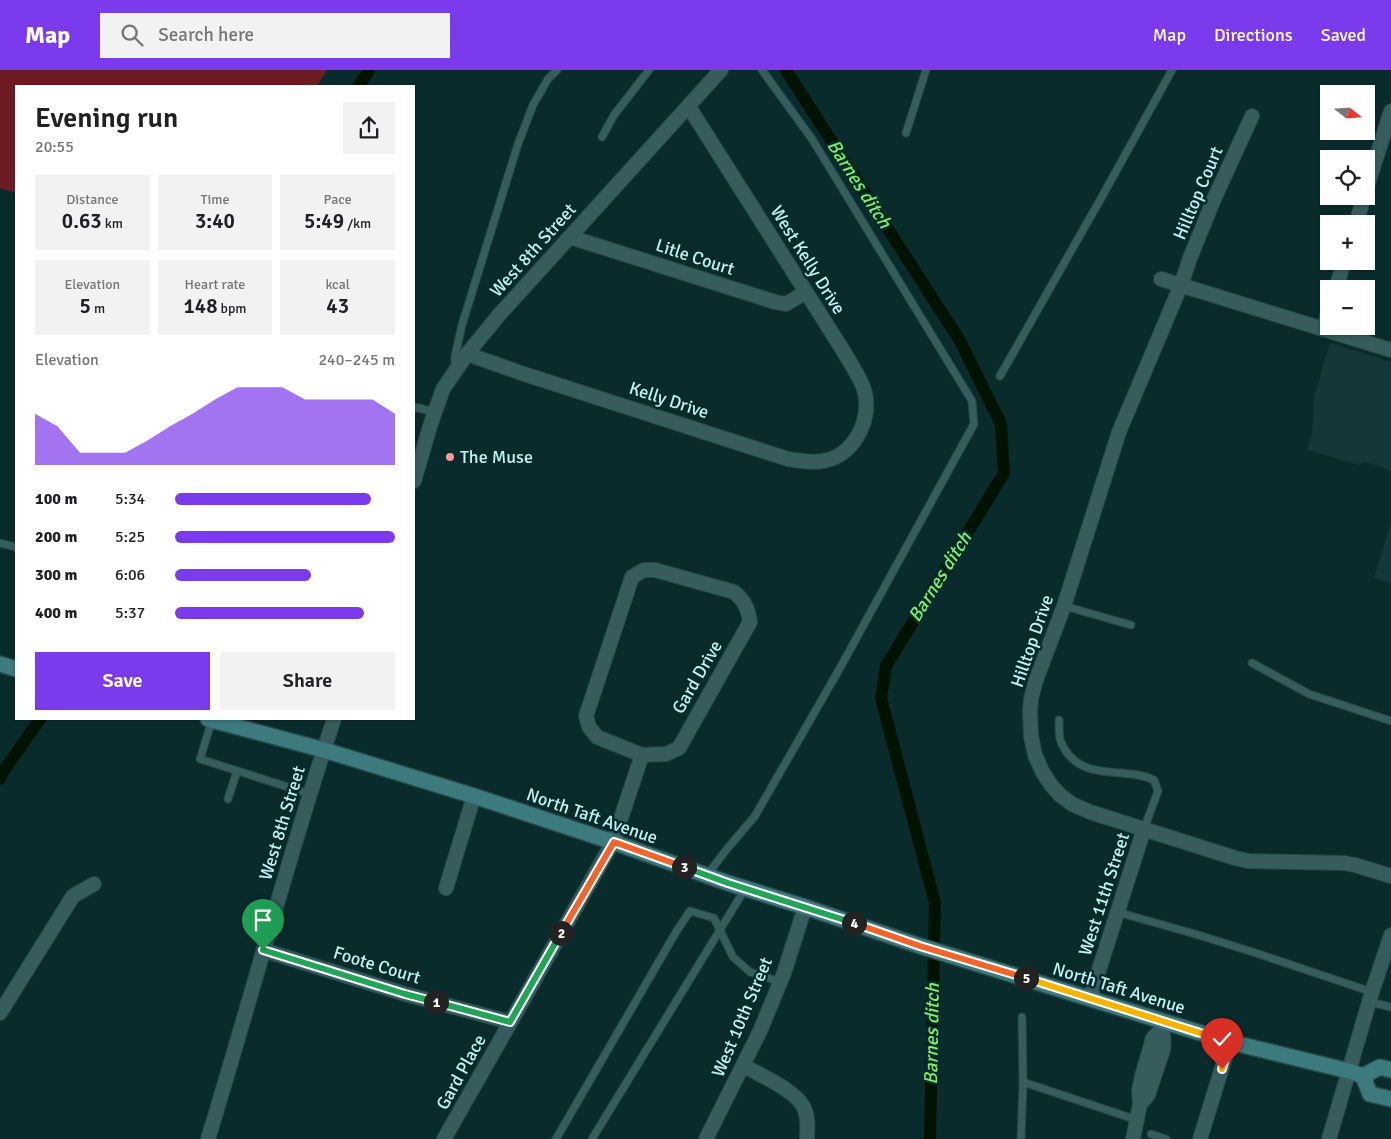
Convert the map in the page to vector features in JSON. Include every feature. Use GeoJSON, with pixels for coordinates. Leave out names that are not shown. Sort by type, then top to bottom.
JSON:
{"type":"FeatureCollection","features":[{"type":"Feature","properties":{"kind":"main road"},"geometry":{"type":"LineString","coordinates":[[0,664],[15,669]]}},
{"type":"Feature","properties":{"kind":"main road","name":"North Taft Avenue"},"geometry":{"type":"LineString","coordinates":[[214,720],[324,750],[474,796],[920,946],[1090,998],[1163,1025],[1356,1074]]}},
{"type":"Feature","properties":{"kind":"main road"},"geometry":{"type":"LineString","coordinates":[[1391,1070],[1380,1066],[1356,1074],[1370,1094],[1391,1099]]}},
{"type":"Feature","properties":{"kind":"street","name":"West 8th Street"},"geometry":{"type":"LineString","coordinates":[[415,475],[443,389],[467,354],[499,315],[721,70]]}},
{"type":"Feature","properties":{"kind":"street","name":"West Kelly Drive"},"geometry":{"type":"LineString","coordinates":[[689,107],[844,352],[863,387],[866,404],[864,417],[855,440]]}},
{"type":"Feature","properties":{"kind":"street"},"geometry":{"type":"LineString","coordinates":[[1375,162],[1391,111]]}},
{"type":"Feature","properties":{"kind":"street","name":"Hilltop Court"},"geometry":{"type":"LineString","coordinates":[[1181,285],[1214,199],[1252,116]]}},
{"type":"Feature","properties":{"kind":"street","name":"Litle Court"},"geometry":{"type":"LineString","coordinates":[[570,237],[775,302],[786,304],[806,292]]}},
{"type":"Feature","properties":{"kind":"street"},"geometry":{"type":"LineString","coordinates":[[1161,279],[1320,327]]}},
{"type":"Feature","properties":{"kind":"street","name":"Hilltop Drive"},"geometry":{"type":"LineString","coordinates":[[1181,285],[1119,432],[1064,606],[1036,680],[1030,711],[1031,736],[1035,755],[1051,785],[1060,795],[1072,804],[1090,812],[1248,861],[1354,864],[1391,876]]}},
{"type":"Feature","properties":{"kind":"street"},"geometry":{"type":"LineString","coordinates":[[1345,335],[1391,350]]}},
{"type":"Feature","properties":{"kind":"street","name":"Kelly Drive"},"geometry":{"type":"LineString","coordinates":[[467,354],[788,459],[808,462],[824,461],[846,451],[855,440]]}},
{"type":"Feature","properties":{"kind":"street","name":"Gard Drive"},"geometry":{"type":"LineString","coordinates":[[644,570],[654,570],[734,592],[742,598],[748,610],[750,622],[678,748],[666,754],[642,755],[597,737],[589,727],[586,716],[632,577],[644,570]]}},
{"type":"Feature","properties":{"kind":"street","name":"West 8th Street"},"geometry":{"type":"LineString","coordinates":[[208,1139],[263,950],[334,720]]}},
{"type":"Feature","properties":{"kind":"street","name":"Gard Place"},"geometry":{"type":"LineString","coordinates":[[444,1139],[614,842],[642,755]]}},
{"type":"Feature","properties":{"kind":"street"},"geometry":{"type":"LineString","coordinates":[[446,888],[474,796]]}},
{"type":"Feature","properties":{"kind":"street","name":"West 11th Street"},"geometry":{"type":"LineString","coordinates":[[1090,998],[1144,829]]}},
{"type":"Feature","properties":{"kind":"street"},"geometry":{"type":"LineString","coordinates":[[0,1013],[73,896],[94,884]]}},
{"type":"Feature","properties":{"kind":"street","name":"West 10th Street"},"geometry":{"type":"LineString","coordinates":[[706,1139],[760,1031],[780,982],[805,907]]}},
{"type":"Feature","properties":{"kind":"street"},"geometry":{"type":"LineString","coordinates":[[1329,1139],[1356,1074],[1371,997],[1391,934]]}},
{"type":"Feature","properties":{"kind":"street","name":"Foote Court"},"geometry":{"type":"LineString","coordinates":[[263,950],[405,994],[510,1022]]}},
{"type":"Feature","properties":{"kind":"street"},"geometry":{"type":"LineString","coordinates":[[1134,1139],[1140,1104],[1139,1090],[1142,1076],[1152,1038],[1163,1025]]}},
{"type":"Feature","properties":{"kind":"street"},"geometry":{"type":"LineString","coordinates":[[1200,1139],[1230,1042]]}},
{"type":"Feature","properties":{"kind":"street"},"geometry":{"type":"LineString","coordinates":[[744,1066],[797,1097],[804,1107],[806,1114],[807,1139]]}},
{"type":"Feature","properties":{"kind":"lane"},"geometry":{"type":"LineString","coordinates":[[455,372],[455,356],[462,325],[516,150],[533,105],[544,85],[557,70]]}},
{"type":"Feature","properties":{"kind":"lane"},"geometry":{"type":"LineString","coordinates":[[602,136],[614,115],[649,70]]}},
{"type":"Feature","properties":{"kind":"lane"},"geometry":{"type":"LineString","coordinates":[[707,875],[755,816],[840,668],[974,424],[972,401],[812,139],[762,70]]}},
{"type":"Feature","properties":{"kind":"lane"},"geometry":{"type":"LineString","coordinates":[[906,133],[926,70]]}},
{"type":"Feature","properties":{"kind":"lane"},"geometry":{"type":"LineString","coordinates":[[1000,376],[1172,70]]}},
{"type":"Feature","properties":{"kind":"lane"},"geometry":{"type":"LineString","coordinates":[[415,407],[435,412]]}},
{"type":"Feature","properties":{"kind":"lane"},"geometry":{"type":"LineString","coordinates":[[0,543],[15,547]]}},
{"type":"Feature","properties":{"kind":"lane"},"geometry":{"type":"LineString","coordinates":[[1064,606],[1130,625]]}},
{"type":"Feature","properties":{"kind":"lane"},"geometry":{"type":"LineString","coordinates":[[1252,663],[1309,694],[1391,721]]}},
{"type":"Feature","properties":{"kind":"lane"},"geometry":{"type":"LineString","coordinates":[[210,720],[200,759],[310,794]]}},
{"type":"Feature","properties":{"kind":"lane"},"geometry":{"type":"LineString","coordinates":[[1059,720],[1060,741],[1070,757],[1084,767],[1097,771],[1145,775],[1154,780],[1158,791],[1144,829]]}},
{"type":"Feature","properties":{"kind":"lane"},"geometry":{"type":"LineString","coordinates":[[228,799],[237,771]]}},
{"type":"Feature","properties":{"kind":"lane"},"geometry":{"type":"LineString","coordinates":[[592,1139],[745,888]]}},
{"type":"Feature","properties":{"kind":"lane"},"geometry":{"type":"LineString","coordinates":[[556,1139],[690,911],[714,918],[732,957],[750,972],[780,982]]}},
{"type":"Feature","properties":{"kind":"lane"},"geometry":{"type":"LineString","coordinates":[[1117,912],[1256,953],[1371,997],[1391,1008]]}},
{"type":"Feature","properties":{"kind":"lane"},"geometry":{"type":"LineString","coordinates":[[1021,1139],[1023,1082],[1022,1017]]}},
{"type":"Feature","properties":{"kind":"lane"},"geometry":{"type":"LineString","coordinates":[[1023,1082],[1137,1120]]}},
{"type":"Feature","properties":{"kind":"lane"},"geometry":{"type":"LineString","coordinates":[[1151,1134],[1166,1139]]}},
{"type":"Feature","properties":{"kind":"shaded area"},"geometry":{"type":"Polygon","coordinates":[[[0,70],[327,70],[318,85],[15,85],[15,193],[0,188],[0,70]]]}},
{"type":"Feature","properties":{"kind":"shaded area"},"geometry":{"type":"Polygon","coordinates":[[[1330,343],[1391,362],[1391,472],[1370,463],[1359,465],[1307,450],[1312,435],[1314,397],[1330,343]]]}},
{"type":"Feature","properties":{"kind":"shaded area"},"geometry":{"type":"Polygon","coordinates":[[[1391,522],[1391,583],[1374,578],[1391,522]]]}},
{"type":"Feature","properties":{"kind":"waterway"},"geometry":{"type":"LineString","coordinates":[[360,85],[369,70]]}},
{"type":"Feature","properties":{"kind":"waterway","name":"Barnes ditch"},"geometry":{"type":"LineString","coordinates":[[786,70],[960,341],[1001,424],[1004,473],[886,666],[881,698],[935,903],[930,1139]]}},
{"type":"Feature","properties":{"kind":"waterway"},"geometry":{"type":"LineString","coordinates":[[0,779],[39,720]]}},
{"type":"Feature","properties":{"kind":"place","name":"The Muse"},"geometry":{"type":"Point","coordinates":[450,457]}},
{"type":"Feature","properties":{"kind":"route"},"geometry":{"type":"LineString","coordinates":[[263,950],[405,994],[510,1022],[614,842],[728,883],[920,946],[1230,1042],[1222,1069]]}}]}
